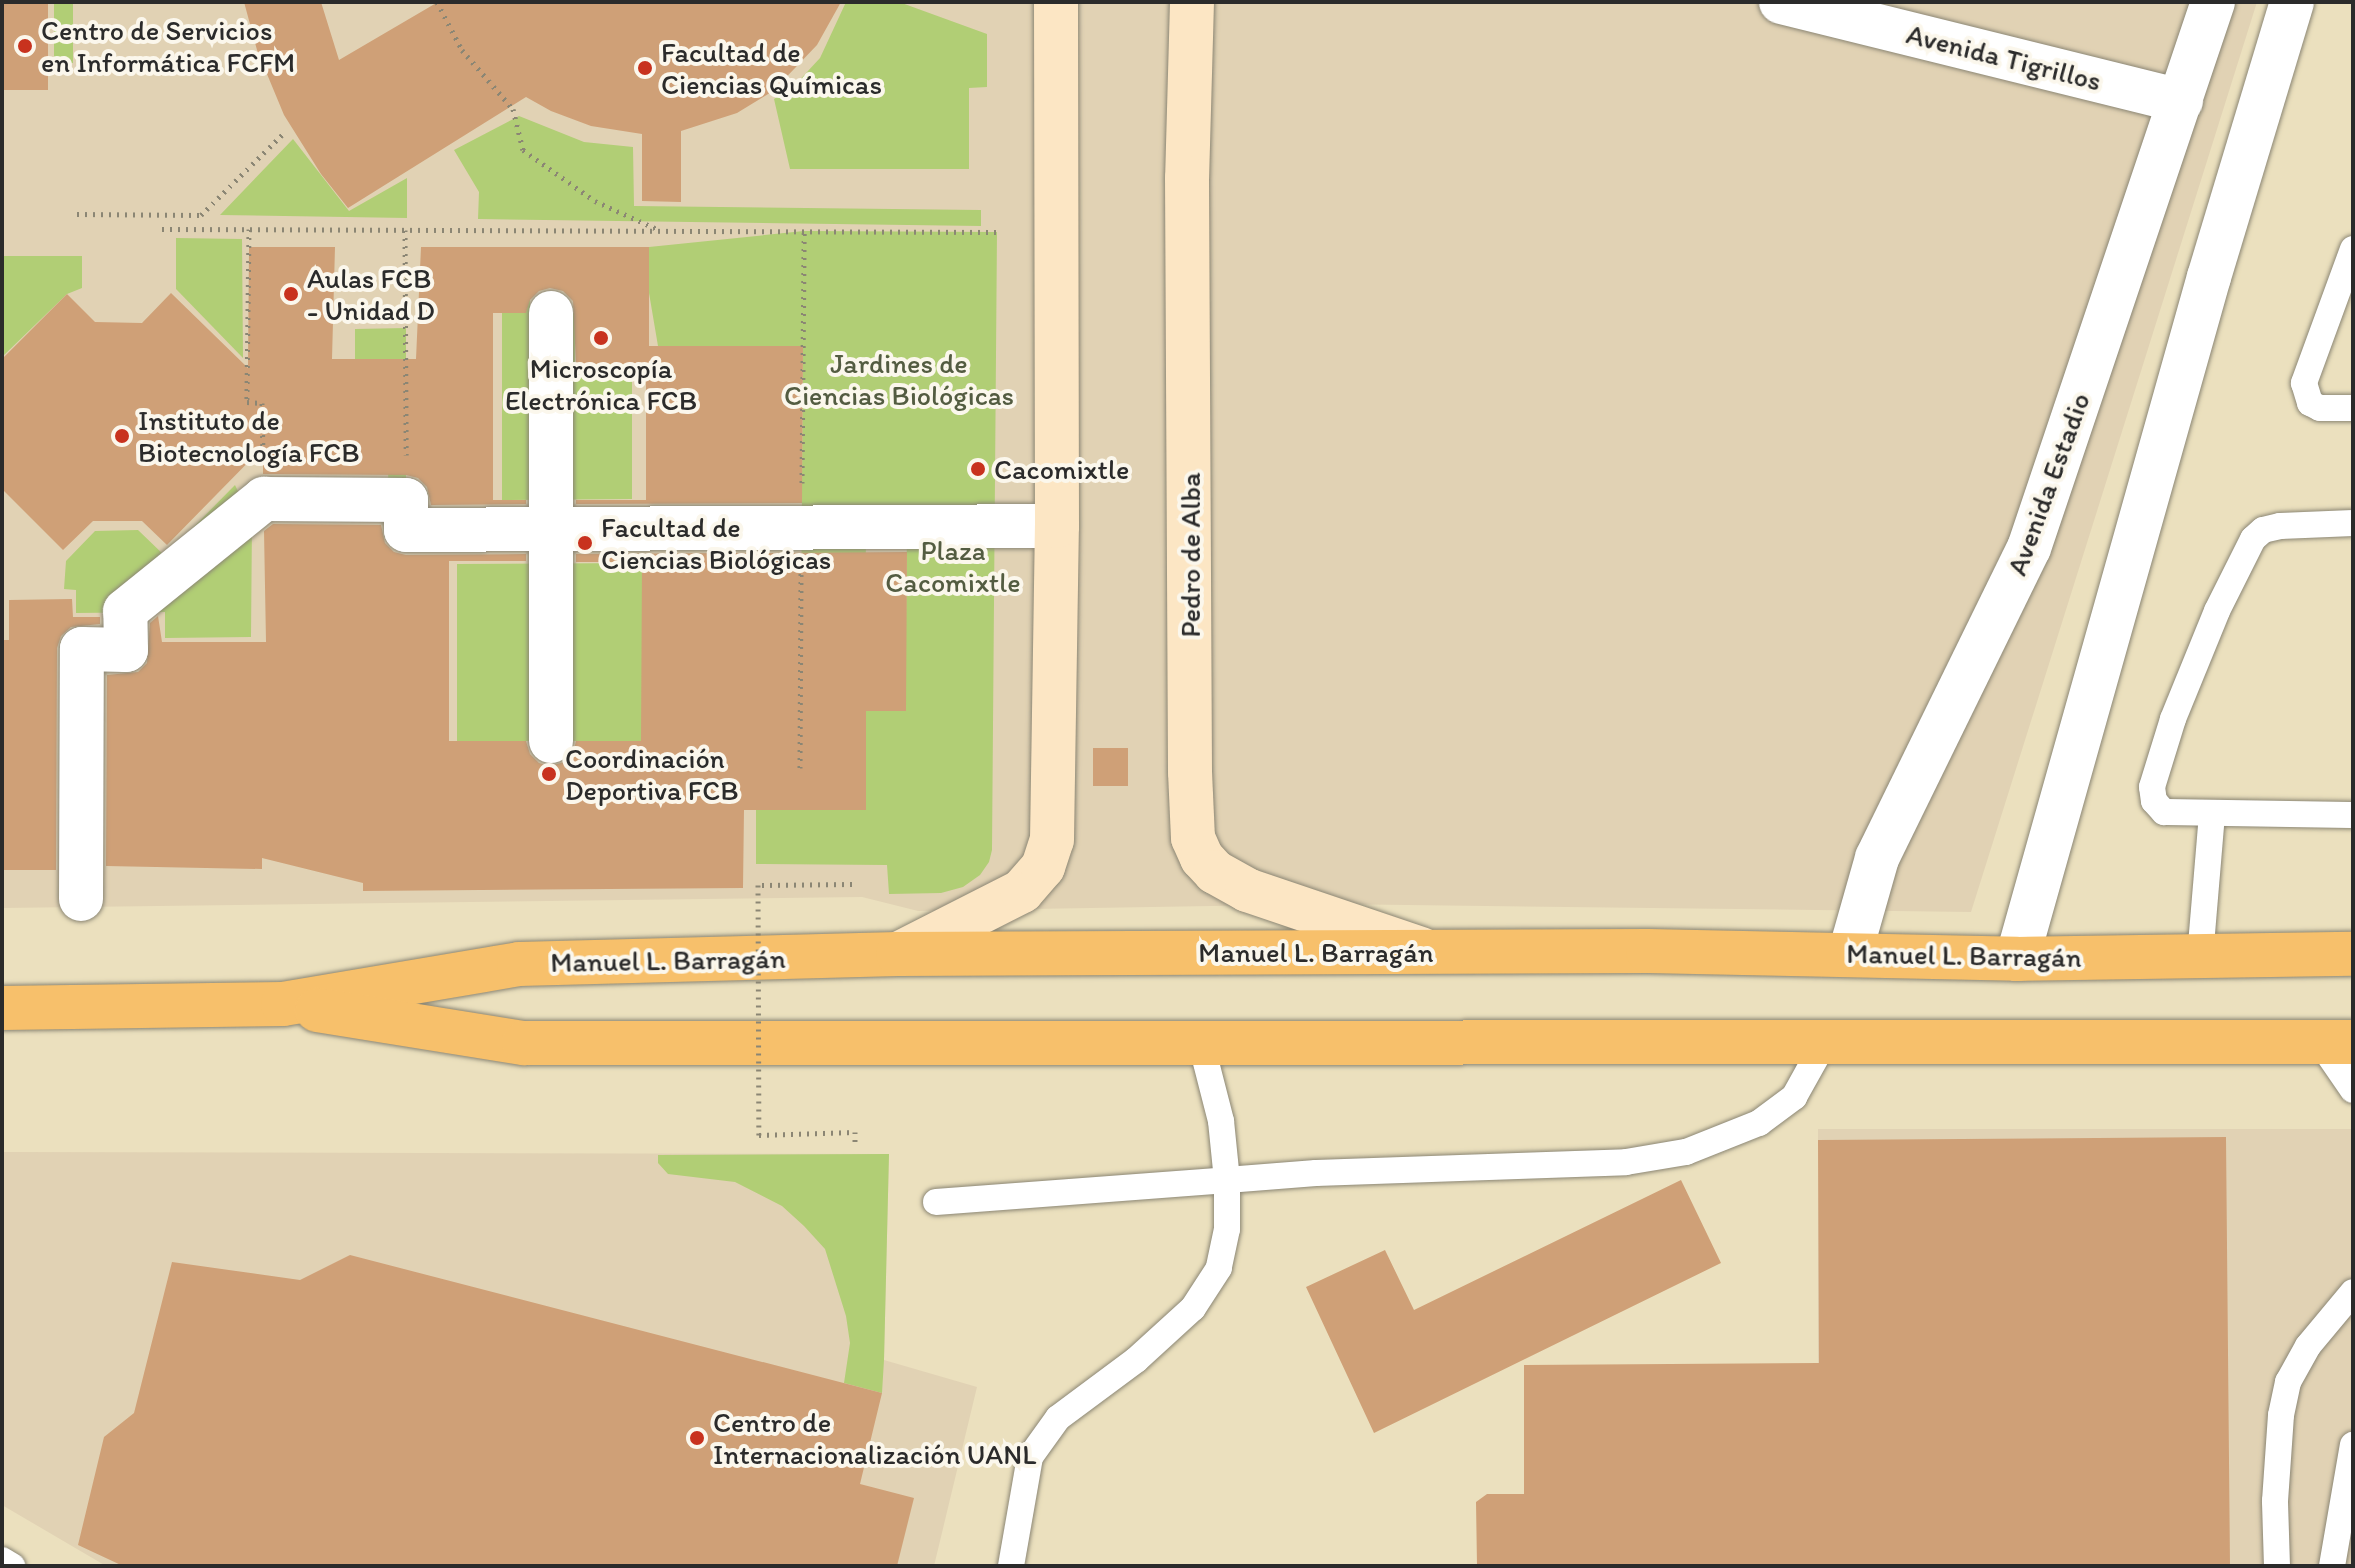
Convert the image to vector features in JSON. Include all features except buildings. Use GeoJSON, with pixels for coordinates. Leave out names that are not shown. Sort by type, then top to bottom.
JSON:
{"type":"FeatureCollection","features":[{"type":"Feature","properties":{"kind":"highway","name":"Manuel L. Barragán"},"geometry":{"type":"LineString","coordinates":[[2,1008],[283,1004],[519,964],[898,954],[1429,951],[1850,953],[2017,959],[2353,954]]}},
{"type":"Feature","properties":{"kind":"highway","name":"Manuel L. Barragán"},"geometry":{"type":"LineString","coordinates":[[283,1004],[524,1043],[2336,1042]]}},
{"type":"Feature","properties":{"kind":"street"},"geometry":{"type":"LineString","coordinates":[[898,954],[1022,891],[1034,880],[1048,854],[1054,824],[1056,2]]}},
{"type":"Feature","properties":{"kind":"street","name":"Pedro de Alba"},"geometry":{"type":"LineString","coordinates":[[1192,2],[1187,178],[1193,838],[1202,858],[1215,872],[1247,890],[1429,951]]}},
{"type":"Feature","properties":{"kind":"street","name":"Avenida Tigrillos"},"geometry":{"type":"LineString","coordinates":[[1781,2],[2181,101]]}},
{"type":"Feature","properties":{"kind":"street","name":"Avenida Estadio"},"geometry":{"type":"LineString","coordinates":[[1850,953],[1877,858],[2029,548],[2213,2]]}},
{"type":"Feature","properties":{"kind":"street"},"geometry":{"type":"LineString","coordinates":[[2017,959],[2209,277],[2292,2]]}},
{"type":"Feature","properties":{"kind":"street"},"geometry":{"type":"LineString","coordinates":[[551,313],[551,741]]}},
{"type":"Feature","properties":{"kind":"street"},"geometry":{"type":"LineString","coordinates":[[81,899],[82,649],[126,650],[125,611],[264,499],[406,500],[406,530],[1057,526]]}},
{"type":"Feature","properties":{"kind":"lane"},"geometry":{"type":"LineString","coordinates":[[2353,249],[2304,383],[2310,403],[2320,408],[2353,408]]}},
{"type":"Feature","properties":{"kind":"lane"},"geometry":{"type":"LineString","coordinates":[[2353,523],[2263,530],[2243,555],[2173,719],[2152,787],[2154,801],[2164,812],[2353,815]]}},
{"type":"Feature","properties":{"kind":"lane"},"geometry":{"type":"LineString","coordinates":[[2200,957],[2212,813]]}},
{"type":"Feature","properties":{"kind":"lane"},"geometry":{"type":"LineString","coordinates":[[2336,1042],[2353,1090]]}},
{"type":"Feature","properties":{"kind":"lane"},"geometry":{"type":"LineString","coordinates":[[1011,1566],[1030,1457],[1058,1418],[1136,1360],[1193,1308],[1219,1268],[1227,1229],[1227,1180],[1221,1121],[1201,1043]]}},
{"type":"Feature","properties":{"kind":"lane"},"geometry":{"type":"LineString","coordinates":[[936,1202],[1316,1173],[1626,1162],[1686,1152],[1759,1123],[1794,1097],[1824,1043]]}},
{"type":"Feature","properties":{"kind":"lane"},"geometry":{"type":"LineString","coordinates":[[2277,1566],[2275,1501],[2281,1415],[2288,1382],[2308,1346],[2353,1292]]}},
{"type":"Feature","properties":{"kind":"lane"},"geometry":{"type":"LineString","coordinates":[[2332,1566],[2353,1445]]}},
{"type":"Feature","properties":{"kind":"lane"},"geometry":{"type":"LineString","coordinates":[[2,1560],[12,1566]]}},
{"type":"Feature","properties":{"kind":"path"},"geometry":{"type":"LineString","coordinates":[[437,2],[462,50],[513,109],[523,150],[595,201],[662,231]]}},
{"type":"Feature","properties":{"kind":"path"},"geometry":{"type":"LineString","coordinates":[[77,214],[201,215],[284,133]]}},
{"type":"Feature","properties":{"kind":"path"},"geometry":{"type":"LineString","coordinates":[[162,229],[997,232]]}},
{"type":"Feature","properties":{"kind":"path"},"geometry":{"type":"LineString","coordinates":[[249,229],[247,402],[262,403],[264,499]]}},
{"type":"Feature","properties":{"kind":"path"},"geometry":{"type":"LineString","coordinates":[[405,230],[406,500]]}},
{"type":"Feature","properties":{"kind":"path"},"geometry":{"type":"LineString","coordinates":[[852,884],[758,885],[759,1135],[855,1132],[855,1142]]}},
{"type":"Feature","properties":{"kind":"shaded area"},"geometry":{"type":"Polygon","coordinates":[[[2,2],[2257,2],[1971,912],[1328,904],[918,911],[862,897],[2,908],[2,2]]]}},
{"type":"Feature","properties":{"kind":"shaded area"},"geometry":{"type":"Polygon","coordinates":[[[1818,1129],[2353,1129],[2353,1566],[1818,1566],[1818,1129]]]}},
{"type":"Feature","properties":{"kind":"shaded area"},"geometry":{"type":"Polygon","coordinates":[[[2,1152],[889,1154],[884,1360],[977,1387],[934,1566],[106,1566],[2,1505],[2,1152]]]}},
{"type":"Feature","properties":{"kind":"green space"},"geometry":{"type":"Polygon","coordinates":[[[54,2],[73,2],[73,63],[54,63],[54,2]]]}},
{"type":"Feature","properties":{"kind":"green space"},"geometry":{"type":"Polygon","coordinates":[[[846,2],[899,2],[987,34],[987,87],[969,88],[969,169],[790,169],[774,99],[794,86],[820,58],[846,2]]]}},
{"type":"Feature","properties":{"kind":"green space"},"geometry":{"type":"Polygon","coordinates":[[[519,116],[584,142],[633,147],[634,206],[981,210],[981,226],[478,219],[479,192],[454,150],[519,116]]]}},
{"type":"Feature","properties":{"kind":"green space"},"geometry":{"type":"Polygon","coordinates":[[[293,139],[349,211],[407,178],[407,218],[220,215],[293,139]]]}},
{"type":"Feature","properties":{"kind":"green space"},"geometry":{"type":"Polygon","coordinates":[[[804,231],[997,232],[992,850],[989,862],[980,875],[963,887],[941,893],[889,894],[887,865],[756,864],[756,810],[866,810],[800,768],[803,347],[658,346],[649,293],[649,247],[804,231]],[[866,526],[865,711],[905,711],[907,527],[866,526]]]}},
{"type":"Feature","properties":{"kind":"green space"},"geometry":{"type":"Polygon","coordinates":[[[176,238],[242,239],[243,358],[176,289],[176,238]]]}},
{"type":"Feature","properties":{"kind":"green space"},"geometry":{"type":"Polygon","coordinates":[[[2,256],[82,256],[82,288],[67,294],[2,357],[2,256]]]}},
{"type":"Feature","properties":{"kind":"green space"},"geometry":{"type":"Polygon","coordinates":[[[502,293],[530,293],[530,313],[575,313],[575,364],[632,364],[632,499],[502,500],[502,293]]]}},
{"type":"Feature","properties":{"kind":"green space"},"geometry":{"type":"Polygon","coordinates":[[[406,328],[406,500],[388,500],[389,359],[355,359],[355,329],[406,328]]]}},
{"type":"Feature","properties":{"kind":"green space"},"geometry":{"type":"Polygon","coordinates":[[[235,485],[252,521],[251,637],[165,638],[165,612],[76,613],[76,590],[64,589],[66,561],[95,531],[138,530],[165,556],[235,485]]]}},
{"type":"Feature","properties":{"kind":"green space"},"geometry":{"type":"Polygon","coordinates":[[[644,563],[644,741],[493,741],[457,756],[457,564],[644,563]]]}},
{"type":"Feature","properties":{"kind":"green space"},"geometry":{"type":"Polygon","coordinates":[[[889,1154],[882,1393],[844,1383],[850,1343],[846,1316],[825,1249],[804,1226],[782,1206],[735,1182],[668,1174],[658,1163],[658,1155],[889,1154]]]}},
{"type":"Feature","properties":{"kind":"place","name":"Centro de Servicios en Informática FCFM"},"geometry":{"type":"Point","coordinates":[25,46]}},
{"type":"Feature","properties":{"kind":"place","name":"Facultad de Ciencias Químicas"},"geometry":{"type":"Point","coordinates":[645,68]}},
{"type":"Feature","properties":{"kind":"place","name":"Aulas FCB - Unidad D"},"geometry":{"type":"Point","coordinates":[291,294]}},
{"type":"Feature","properties":{"kind":"place","name":"Microscopía Electrónica FCB"},"geometry":{"type":"Point","coordinates":[601,338]}},
{"type":"Feature","properties":{"kind":"place","name":"Instituto de Biotecnología FCB"},"geometry":{"type":"Point","coordinates":[122,436]}},
{"type":"Feature","properties":{"kind":"place","name":"Cacomixtle"},"geometry":{"type":"Point","coordinates":[978,469]}},
{"type":"Feature","properties":{"kind":"place","name":"Facultad de Ciencias Biológicas"},"geometry":{"type":"Point","coordinates":[585,543]}},
{"type":"Feature","properties":{"kind":"place","name":"Coordinación Deportiva FCB"},"geometry":{"type":"Point","coordinates":[549,774]}},
{"type":"Feature","properties":{"kind":"place","name":"Centro de Internacionalización UANL"},"geometry":{"type":"Point","coordinates":[697,1438]}},
{"type":"Feature","properties":{"kind":"park label","name":"Jardines de Ciencias Biológicas"},"geometry":{"type":"Point","coordinates":[899,379]}},
{"type":"Feature","properties":{"kind":"park label","name":"Plaza Cacomixtle"},"geometry":{"type":"Point","coordinates":[953,566]}}]}
